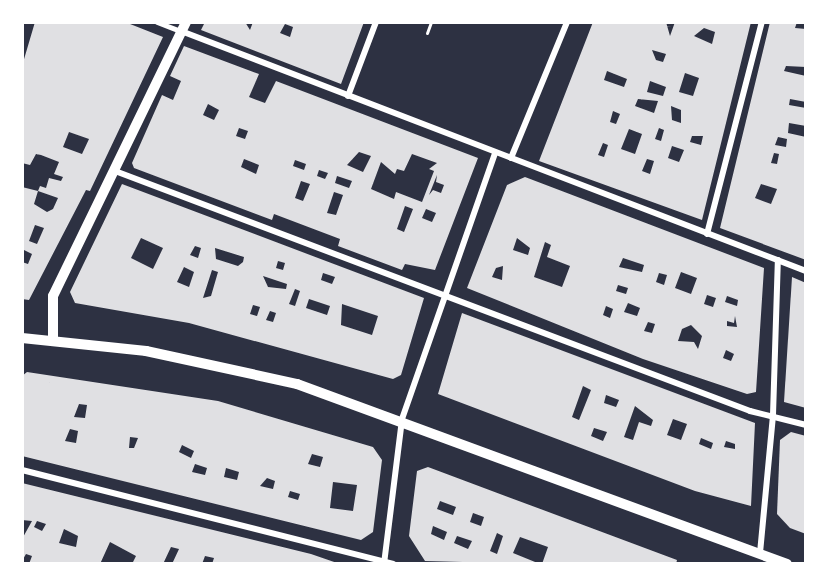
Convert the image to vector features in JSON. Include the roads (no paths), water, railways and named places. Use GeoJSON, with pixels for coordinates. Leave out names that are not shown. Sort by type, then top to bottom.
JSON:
{"type":"FeatureCollection","features":[{"type":"Feature","properties":{"kind":"street"},"geometry":{"type":"LineString","coordinates":[[158,22],[183,27],[348,96],[806,271]]}},
{"type":"Feature","properties":{"kind":"street"},"geometry":{"type":"LineString","coordinates":[[348,96],[376,22]]}},
{"type":"Feature","properties":{"kind":"street"},"geometry":{"type":"LineString","coordinates":[[511,158],[567,22]]}},
{"type":"Feature","properties":{"kind":"street"},"geometry":{"type":"LineString","coordinates":[[706,234],[762,22]]}},
{"type":"Feature","properties":{"kind":"street"},"geometry":{"type":"LineString","coordinates":[[53,340],[53,297],[183,27]]}},
{"type":"Feature","properties":{"kind":"street"},"geometry":{"type":"LineString","coordinates":[[384,562],[402,419],[443,295],[495,153]]}},
{"type":"Feature","properties":{"kind":"street"},"geometry":{"type":"LineString","coordinates":[[114,171],[443,295],[806,425]]}},
{"type":"Feature","properties":{"kind":"street"},"geometry":{"type":"LineString","coordinates":[[760,553],[773,415],[778,260]]}},
{"type":"Feature","properties":{"kind":"street"},"geometry":{"type":"LineString","coordinates":[[22,339],[53,340],[227,367],[402,419],[787,564]]}},
{"type":"Feature","properties":{"kind":"street"},"geometry":{"type":"LineString","coordinates":[[22,470],[393,564]]}}]}
